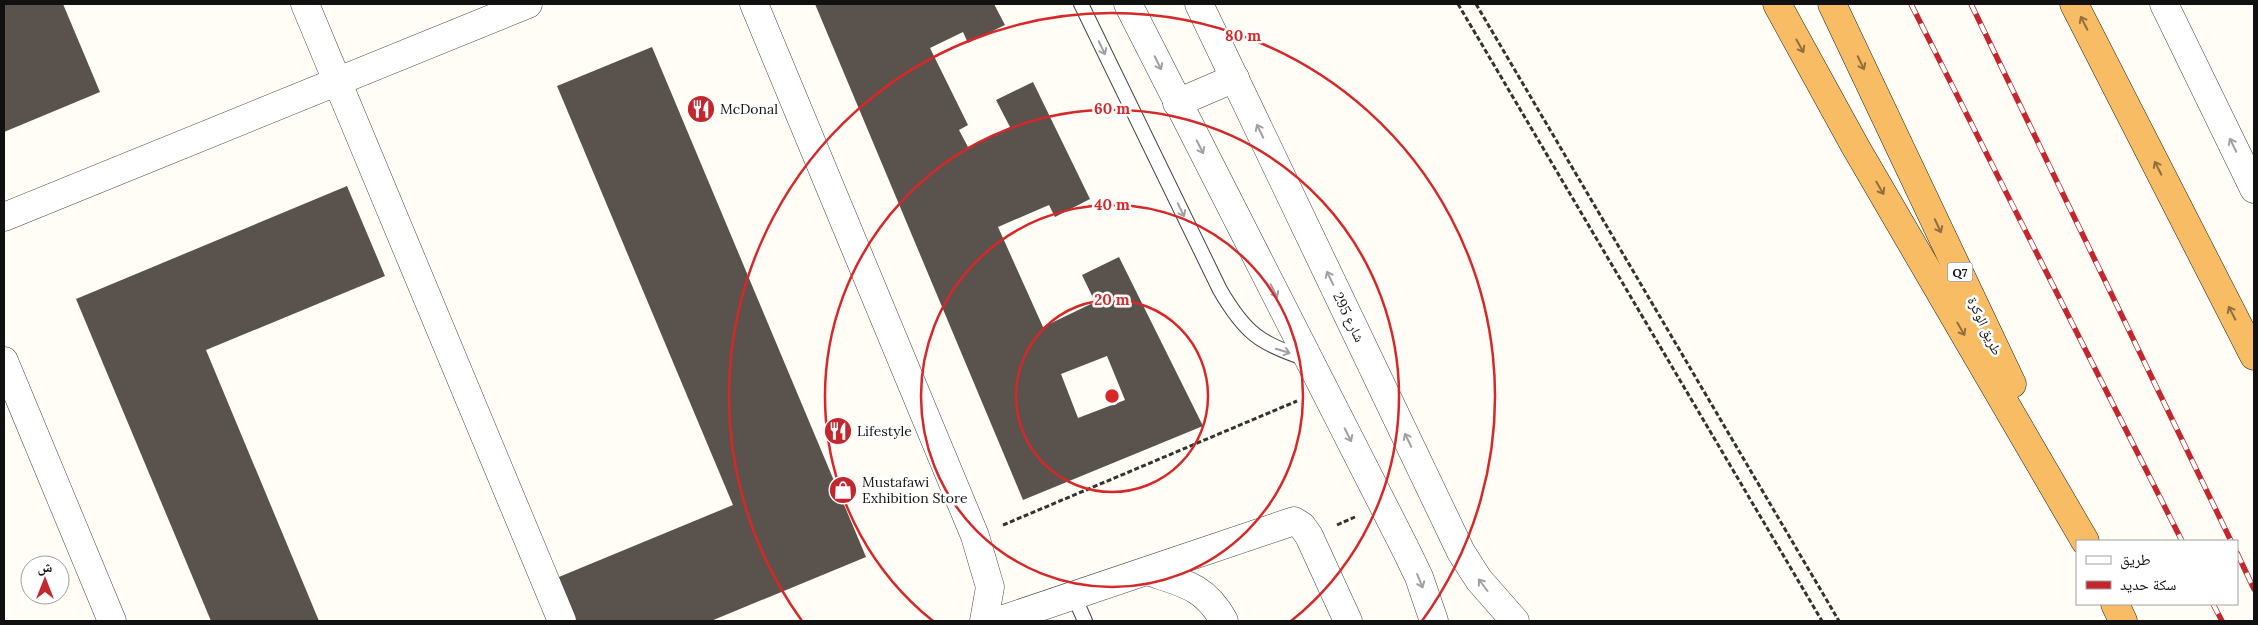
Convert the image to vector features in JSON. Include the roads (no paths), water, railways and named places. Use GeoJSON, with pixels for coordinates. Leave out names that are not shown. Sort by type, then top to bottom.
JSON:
{"type":"FeatureCollection","features":[{"type":"Feature","properties":{"kind":"highway"},"geometry":{"type":"LineString","coordinates":[[1777,4],[1855,146],[2084,540]]}},
{"type":"Feature","properties":{"kind":"highway","name":"طريق الوكرة"},"geometry":{"type":"LineString","coordinates":[[1832,4],[1894,132],[2085,540]]}},
{"type":"Feature","properties":{"kind":"highway"},"geometry":{"type":"LineString","coordinates":[[2074,4],[2254,356]]}},
{"type":"Feature","properties":{"kind":"highway"},"geometry":{"type":"LineString","coordinates":[[2115,605],[2123,621]]}},
{"type":"Feature","properties":{"kind":"street"},"geometry":{"type":"LineString","coordinates":[[305,4],[562,621]]}},
{"type":"Feature","properties":{"kind":"street"},"geometry":{"type":"LineString","coordinates":[[4,218],[528,4]]}},
{"type":"Feature","properties":{"kind":"street"},"geometry":{"type":"LineString","coordinates":[[754,4],[975,536],[990,587],[984,621]]}},
{"type":"Feature","properties":{"kind":"street"},"geometry":{"type":"LineString","coordinates":[[1128,4],[1383,505],[1418,577],[1434,621]]}},
{"type":"Feature","properties":{"kind":"street","name":"شارع 295"},"geometry":{"type":"LineString","coordinates":[[1199,4],[1461,552],[1479,580],[1514,621]]}},
{"type":"Feature","properties":{"kind":"street"},"geometry":{"type":"LineString","coordinates":[[2164,4],[2254,189]]}},
{"type":"Feature","properties":{"kind":"street"},"geometry":{"type":"LineString","coordinates":[[1177,103],[1235,78]]}},
{"type":"Feature","properties":{"kind":"street"},"geometry":{"type":"LineString","coordinates":[[4,361],[112,621]]}},
{"type":"Feature","properties":{"kind":"street"},"geometry":{"type":"LineString","coordinates":[[998,621],[1294,521],[1302,526],[1309,536],[1348,621]]}},
{"type":"Feature","properties":{"kind":"street"},"geometry":{"type":"LineString","coordinates":[[1147,572],[1184,584],[1205,595],[1216,606],[1224,621]]}},
{"type":"Feature","properties":{"kind":"lane"},"geometry":{"type":"LineString","coordinates":[[1081,4],[1220,290],[1234,314],[1252,334],[1275,349],[1310,360]]}},
{"type":"Feature","properties":{"kind":"lane"},"geometry":{"type":"LineString","coordinates":[[1074,596],[1085,621]]}},
{"type":"Feature","properties":{"kind":"railway"},"geometry":{"type":"LineString","coordinates":[[1911,4],[2181,540]]}},
{"type":"Feature","properties":{"kind":"railway"},"geometry":{"type":"LineString","coordinates":[[1971,4],[2231,540]]}},
{"type":"Feature","properties":{"kind":"railway"},"geometry":{"type":"LineString","coordinates":[[2238,555],[2254,589]]}},
{"type":"Feature","properties":{"kind":"railway"},"geometry":{"type":"LineString","coordinates":[[2214,605],[2222,621]]}},
{"type":"Feature","properties":{"kind":"place","name":"McDonal"},"geometry":{"type":"Point","coordinates":[701,109]}},
{"type":"Feature","properties":{"kind":"place","name":"Lifestyle"},"geometry":{"type":"Point","coordinates":[838,431]}},
{"type":"Feature","properties":{"kind":"place","name":"Mustafawi Exhibition Store"},"geometry":{"type":"Point","coordinates":[843,490]}}]}
